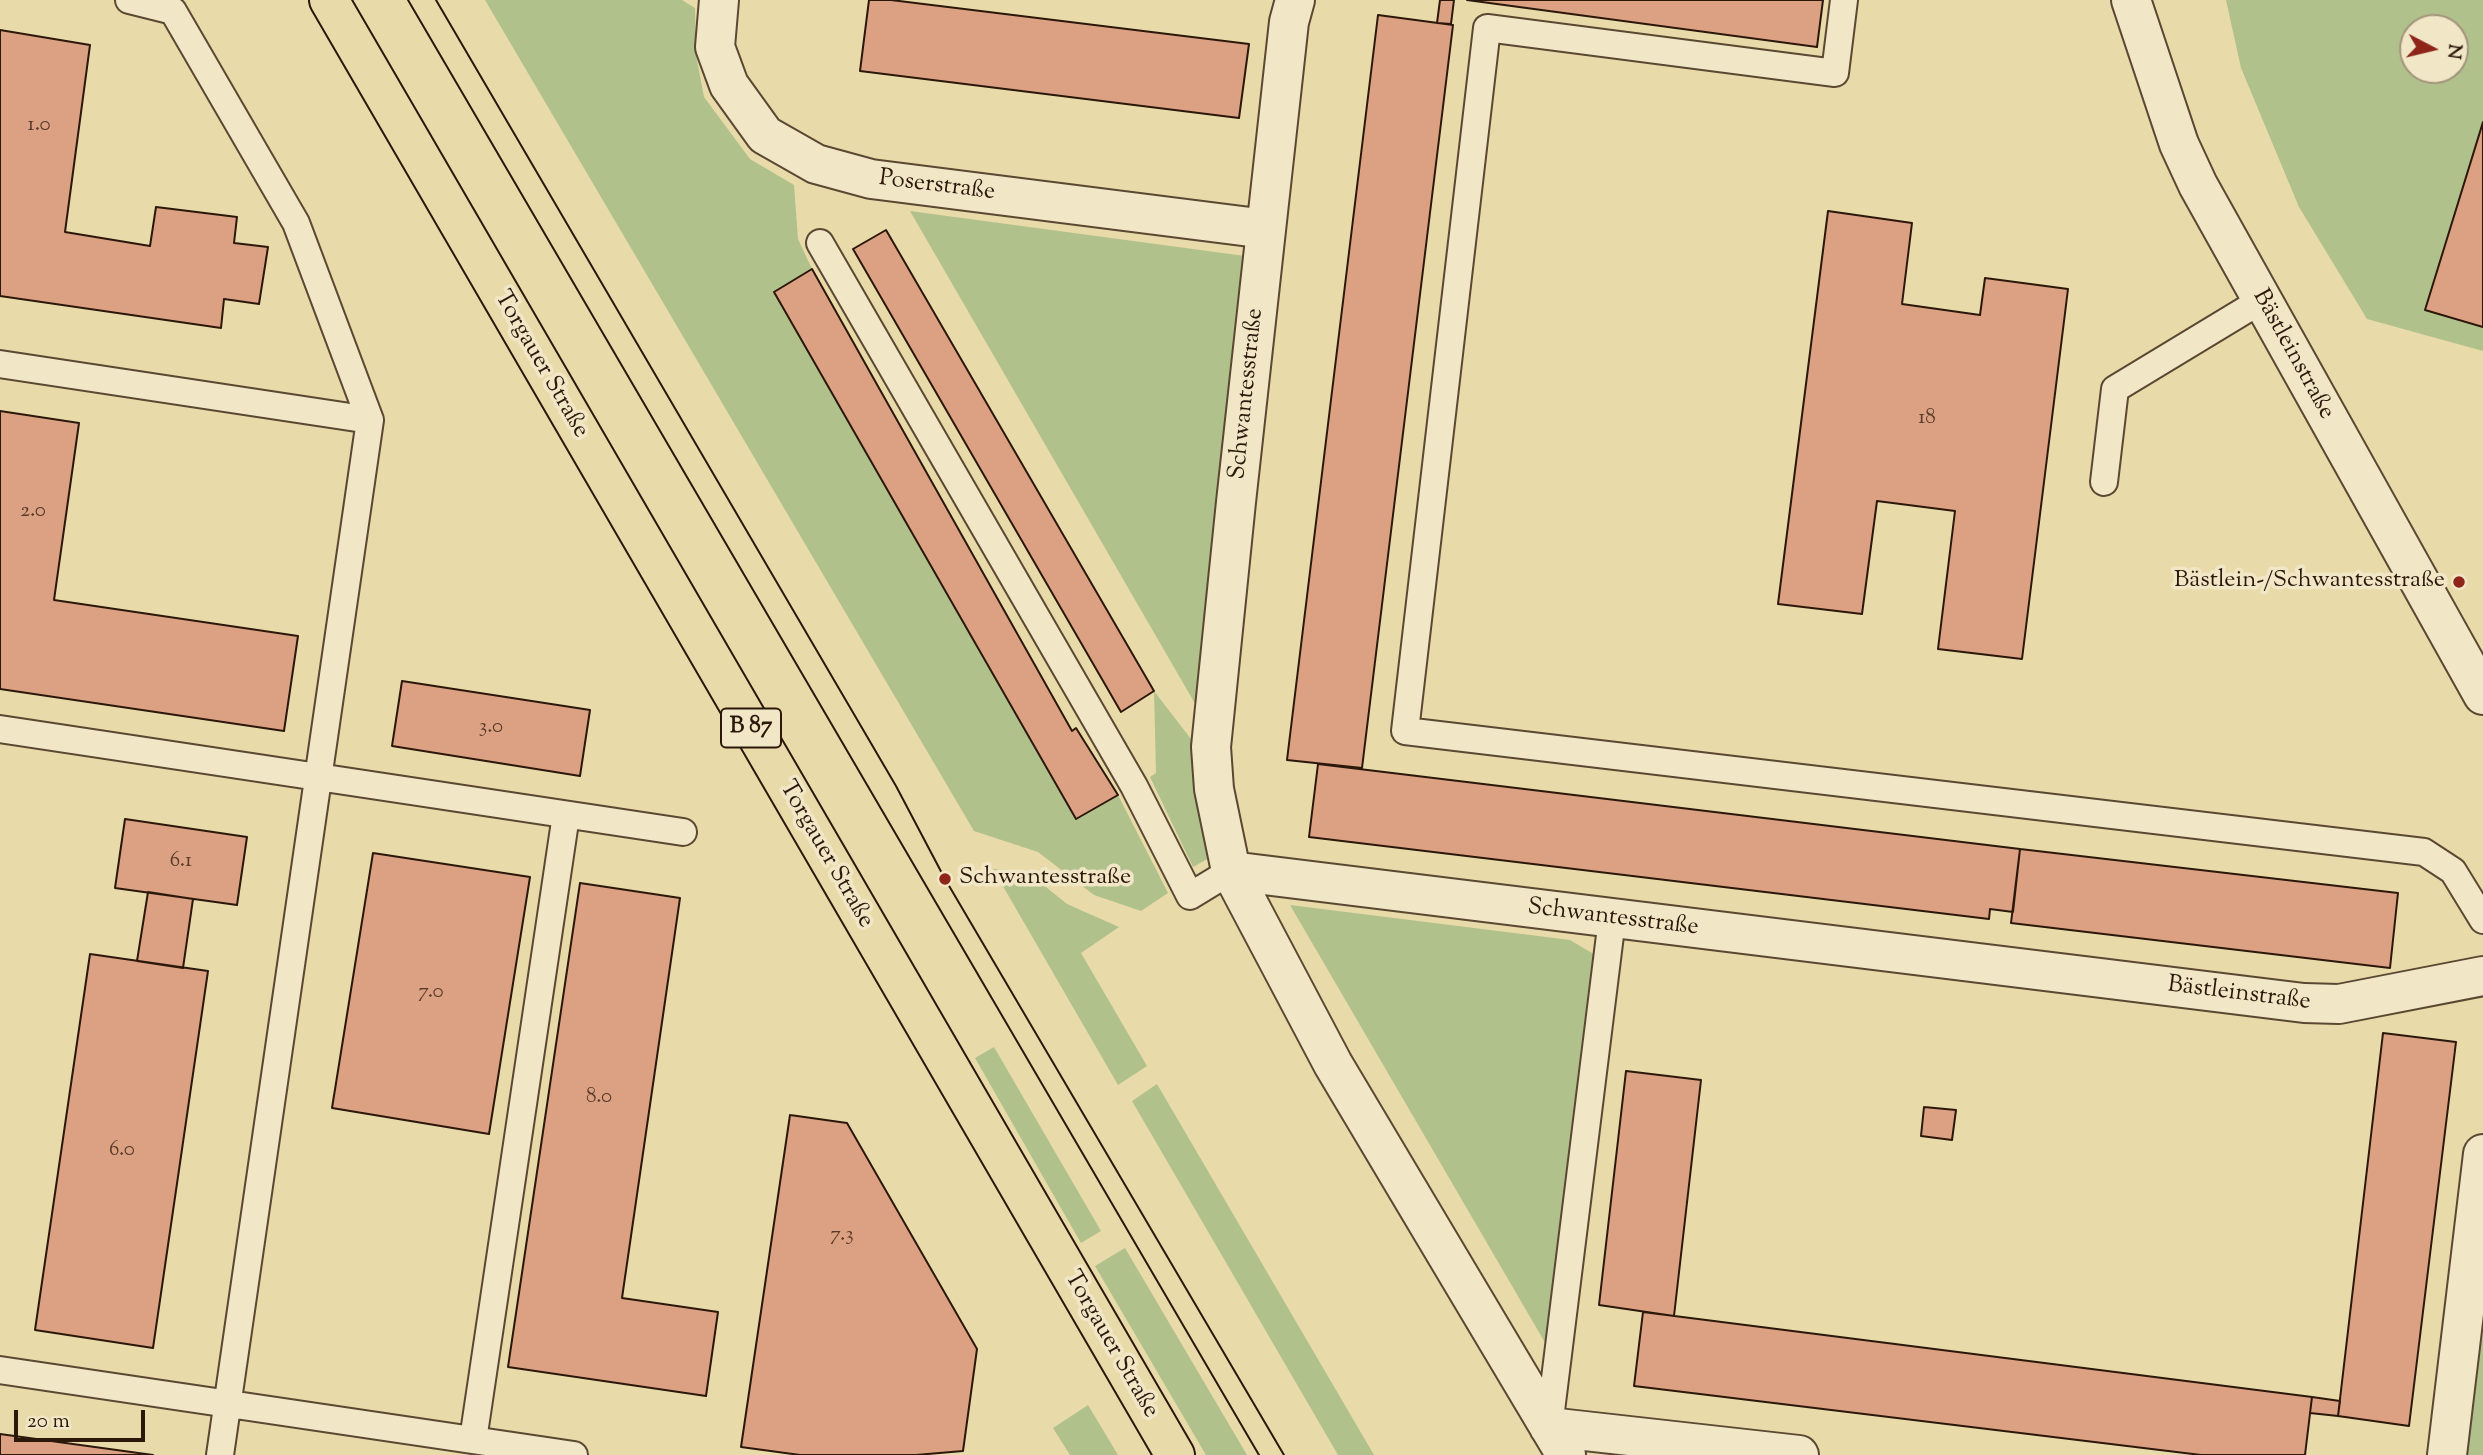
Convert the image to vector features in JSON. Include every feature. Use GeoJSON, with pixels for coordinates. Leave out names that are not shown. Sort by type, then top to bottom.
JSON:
{"type":"FeatureCollection","features":[{"type":"Feature","properties":{"kind":"main road","name":"Torgauer Straße"},"geometry":{"type":"LineString","coordinates":[[329,0],[1175,1455]]}},
{"type":"Feature","properties":{"kind":"street","name":"Poserstraße"},"geometry":{"type":"LineString","coordinates":[[719,0],[715,47],[729,85],[765,135],[816,164],[871,179],[1266,229]]}},
{"type":"Feature","properties":{"kind":"street","name":"Schwantesstraße"},"geometry":{"type":"LineString","coordinates":[[1295,0],[1290,10],[1211,747],[1214,789],[1231,871],[1333,1063],[1557,1441]]}},
{"type":"Feature","properties":{"kind":"street","name":"Bästleinstraße"},"geometry":{"type":"LineString","coordinates":[[2131,0],[2179,144],[2262,300],[2483,695]]}},
{"type":"Feature","properties":{"kind":"street","name":"Schwantesstraße"},"geometry":{"type":"LineString","coordinates":[[1231,871],[1994,964]]}},
{"type":"Feature","properties":{"kind":"street","name":"Bästleinstraße"},"geometry":{"type":"LineString","coordinates":[[1994,964],[2323,1004],[2382,997],[2483,976]]}},
{"type":"Feature","properties":{"kind":"street"},"geometry":{"type":"LineString","coordinates":[[2447,1455],[2483,1154]]}},
{"type":"Feature","properties":{"kind":"street"},"geometry":{"type":"LineString","coordinates":[[1557,1441],[1798,1455]]}},
{"type":"Feature","properties":{"kind":"lane"},"geometry":{"type":"LineString","coordinates":[[129,0],[173,11],[289,211],[370,420],[220,1455]]}},
{"type":"Feature","properties":{"kind":"lane"},"geometry":{"type":"LineString","coordinates":[[1844,0],[1835,73],[1487,28],[1405,731],[2424,852],[2453,871],[2483,920]]}},
{"type":"Feature","properties":{"kind":"lane"},"geometry":{"type":"LineString","coordinates":[[820,243],[1135,786],[1190,896],[1231,871]]}},
{"type":"Feature","properties":{"kind":"lane"},"geometry":{"type":"LineString","coordinates":[[2104,482],[2115,389],[2262,300]]}},
{"type":"Feature","properties":{"kind":"lane"},"geometry":{"type":"LineString","coordinates":[[0,364],[370,420]]}},
{"type":"Feature","properties":{"kind":"lane"},"geometry":{"type":"LineString","coordinates":[[0,729],[683,832]]}},
{"type":"Feature","properties":{"kind":"lane"},"geometry":{"type":"LineString","coordinates":[[487,1446],[566,815]]}},
{"type":"Feature","properties":{"kind":"lane"},"geometry":{"type":"LineString","coordinates":[[1557,1441],[1612,919]]}},
{"type":"Feature","properties":{"kind":"lane"},"geometry":{"type":"LineString","coordinates":[[0,1370],[487,1446],[574,1455]]}},
{"type":"Feature","properties":{"kind":"green space"},"geometry":{"type":"Polygon","coordinates":[[[485,0],[682,0],[695,8],[696,55],[704,97],[750,159],[794,185],[798,239],[812,269],[774,292],[1075,819],[1118,795],[1168,893],[1141,911],[1094,895],[1038,852],[974,831],[485,0]]]}},
{"type":"Feature","properties":{"kind":"green space"},"geometry":{"type":"Polygon","coordinates":[[[2226,0],[2483,0],[2483,351],[2367,319],[2299,207],[2241,68],[2226,0]]]}},
{"type":"Feature","properties":{"kind":"green space"},"geometry":{"type":"Polygon","coordinates":[[[910,211],[1245,256],[1197,707],[910,211]]]}},
{"type":"Feature","properties":{"kind":"green space"},"geometry":{"type":"Polygon","coordinates":[[[1154,691],[1191,739],[1209,858],[1193,867],[1150,777],[1156,773],[1154,691]]]}},
{"type":"Feature","properties":{"kind":"green space"},"geometry":{"type":"Polygon","coordinates":[[[993,869],[1012,870],[1036,879],[1067,904],[1119,927],[1081,953],[1147,1066],[1118,1085],[993,869]]]}},
{"type":"Feature","properties":{"kind":"green space"},"geometry":{"type":"Polygon","coordinates":[[[1290,905],[1570,940],[1597,956],[1547,1346],[1290,905]]]}},
{"type":"Feature","properties":{"kind":"green space"},"geometry":{"type":"Polygon","coordinates":[[[994,1047],[1101,1231],[1081,1243],[975,1058],[994,1047]]]}},
{"type":"Feature","properties":{"kind":"green space"},"geometry":{"type":"Polygon","coordinates":[[[1157,1084],[1374,1455],[1338,1455],[1132,1101],[1157,1084]]]}},
{"type":"Feature","properties":{"kind":"green space"},"geometry":{"type":"Polygon","coordinates":[[[1125,1248],[1247,1455],[1206,1455],[1095,1266],[1125,1248]]]}},
{"type":"Feature","properties":{"kind":"green space"},"geometry":{"type":"Polygon","coordinates":[[[2483,1274],[2483,1455],[2463,1455],[2483,1274]]]}},
{"type":"Feature","properties":{"kind":"green space"},"geometry":{"type":"Polygon","coordinates":[[[1088,1405],[1118,1455],[1070,1455],[1053,1428],[1088,1405]]]}},
{"type":"Feature","properties":{"kind":"building"},"geometry":{"type":"Polygon","coordinates":[[[869,0],[891,0],[1249,44],[1239,118],[860,71],[869,0]]]}},
{"type":"Feature","properties":{"kind":"building"},"geometry":{"type":"Polygon","coordinates":[[[1440,0],[1454,0],[1451,24],[1437,23],[1440,0]]]}},
{"type":"Feature","properties":{"kind":"building"},"geometry":{"type":"Polygon","coordinates":[[[1467,0],[1823,0],[1817,47],[1467,0]]]}},
{"type":"Feature","properties":{"kind":"building"},"geometry":{"type":"Polygon","coordinates":[[[1378,15],[1453,25],[1362,768],[1287,760],[1378,15]]]}},
{"type":"Feature","properties":{"kind":"building"},"geometry":{"type":"Polygon","coordinates":[[[0,30],[90,45],[65,232],[150,246],[156,207],[237,217],[234,243],[268,247],[259,304],[224,299],[221,328],[0,296],[0,30]]]}},
{"type":"Feature","properties":{"kind":"building"},"geometry":{"type":"Polygon","coordinates":[[[2483,122],[2483,327],[2425,310],[2483,122]]]}},
{"type":"Feature","properties":{"kind":"building"},"geometry":{"type":"Polygon","coordinates":[[[1828,211],[1912,223],[1902,304],[1980,315],[1985,278],[2068,289],[2022,659],[1938,649],[1955,511],[1877,501],[1862,614],[1778,604],[1828,211]]]}},
{"type":"Feature","properties":{"kind":"building"},"geometry":{"type":"Polygon","coordinates":[[[886,230],[1154,691],[1121,712],[853,249],[886,230]]]}},
{"type":"Feature","properties":{"kind":"building"},"geometry":{"type":"Polygon","coordinates":[[[812,269],[1072,731],[1076,728],[1118,795],[1076,819],[774,292],[812,269]]]}},
{"type":"Feature","properties":{"kind":"building"},"geometry":{"type":"Polygon","coordinates":[[[0,411],[79,423],[54,600],[298,636],[284,731],[0,689],[0,411]]]}},
{"type":"Feature","properties":{"kind":"building"},"geometry":{"type":"Polygon","coordinates":[[[402,681],[590,710],[580,776],[392,746],[402,681]]]}},
{"type":"Feature","properties":{"kind":"building"},"geometry":{"type":"Polygon","coordinates":[[[1318,764],[2020,849],[2013,912],[1990,909],[1989,919],[1309,837],[1318,764]]]}},
{"type":"Feature","properties":{"kind":"building"},"geometry":{"type":"Polygon","coordinates":[[[125,819],[247,837],[237,905],[115,888],[125,819]]]}},
{"type":"Feature","properties":{"kind":"building"},"geometry":{"type":"Polygon","coordinates":[[[2020,849],[2398,893],[2390,968],[2011,923],[2020,849]]]}},
{"type":"Feature","properties":{"kind":"building"},"geometry":{"type":"Polygon","coordinates":[[[373,853],[530,877],[489,1134],[332,1108],[373,853]]]}},
{"type":"Feature","properties":{"kind":"building"},"geometry":{"type":"Polygon","coordinates":[[[580,883],[680,898],[622,1298],[718,1312],[706,1396],[508,1367],[580,883]]]}},
{"type":"Feature","properties":{"kind":"building"},"geometry":{"type":"Polygon","coordinates":[[[148,892],[193,899],[183,968],[137,961],[148,892]]]}},
{"type":"Feature","properties":{"kind":"building"},"geometry":{"type":"Polygon","coordinates":[[[90,954],[208,971],[153,1348],[35,1330],[90,954]]]}},
{"type":"Feature","properties":{"kind":"building"},"geometry":{"type":"Polygon","coordinates":[[[2383,1033],[2456,1042],[2409,1426],[2338,1416],[2383,1033]]]}},
{"type":"Feature","properties":{"kind":"building"},"geometry":{"type":"Polygon","coordinates":[[[1626,1071],[1701,1080],[1674,1316],[1599,1305],[1626,1071]]]}},
{"type":"Feature","properties":{"kind":"building"},"geometry":{"type":"Polygon","coordinates":[[[1924,1107],[1956,1110],[1952,1140],[1921,1136],[1924,1107]]]}},
{"type":"Feature","properties":{"kind":"building"},"geometry":{"type":"Polygon","coordinates":[[[790,1115],[847,1123],[977,1349],[963,1451],[916,1455],[800,1455],[741,1447],[790,1115]]]}},
{"type":"Feature","properties":{"kind":"building"},"geometry":{"type":"Polygon","coordinates":[[[1643,1312],[2312,1397],[2305,1455],[2201,1455],[1634,1386],[1643,1312]]]}},
{"type":"Feature","properties":{"kind":"building"},"geometry":{"type":"Polygon","coordinates":[[[2312,1397],[2340,1401],[2338,1416],[2310,1413],[2312,1397]]]}},
{"type":"Feature","properties":{"kind":"building"},"geometry":{"type":"Polygon","coordinates":[[[0,1434],[153,1455],[0,1455],[0,1434]]]}},
{"type":"Feature","properties":{"kind":"tram line"},"geometry":{"type":"LineString","coordinates":[[408,0],[1259,1455]]}},
{"type":"Feature","properties":{"kind":"tram line"},"geometry":{"type":"LineString","coordinates":[[436,0],[896,786],[945,879],[1284,1455]]}},
{"type":"Feature","properties":{"kind":"place","name":"Bästlein-/Schwantesstraße"},"geometry":{"type":"Point","coordinates":[2459,582]}},
{"type":"Feature","properties":{"kind":"place","name":"Schwantesstraße"},"geometry":{"type":"Point","coordinates":[945,879]}}]}
